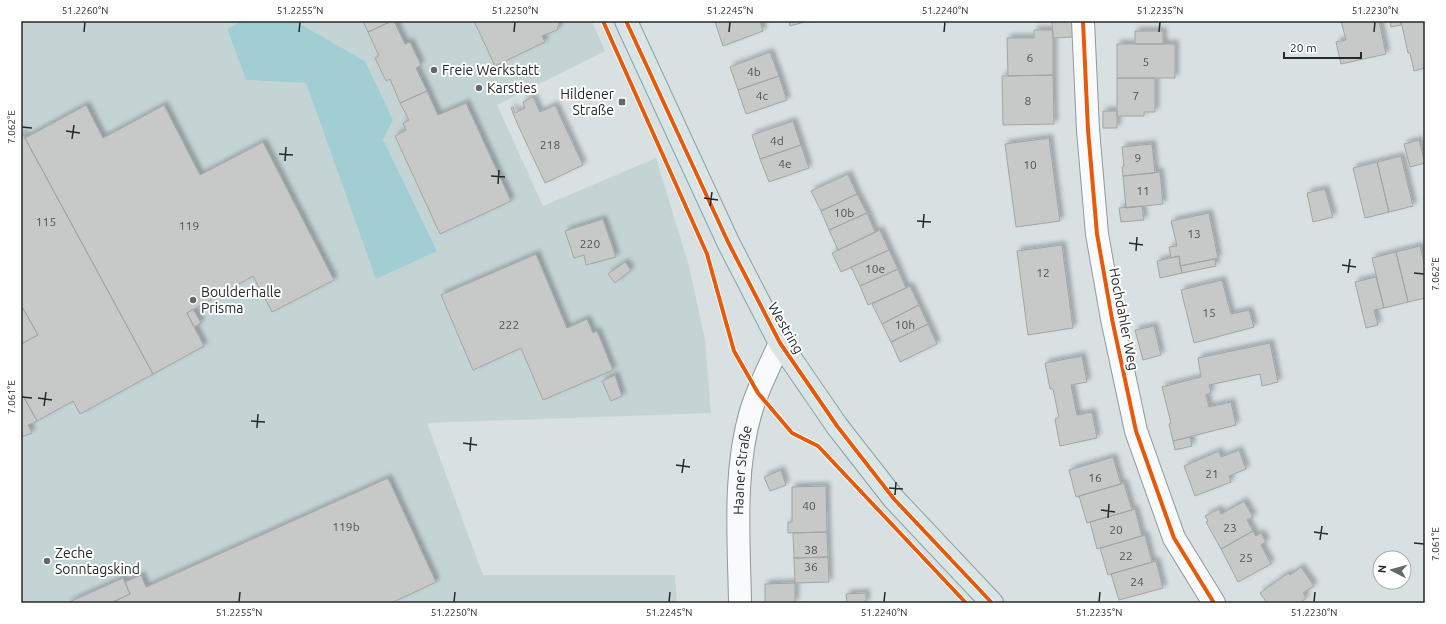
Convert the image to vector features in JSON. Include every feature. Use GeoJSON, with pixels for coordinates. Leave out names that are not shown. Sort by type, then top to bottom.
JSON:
{"type":"FeatureCollection","features":[{"type":"Feature","properties":{"kind":"main road","name":"Westring"},"geometry":{"type":"LineString","coordinates":[[626,21],[728,242],[780,343],[837,426],[894,499],[992,603]]}},
{"type":"Feature","properties":{"kind":"street","name":"Hochdahler Weg"},"geometry":{"type":"LineString","coordinates":[[1084,21],[1088,130],[1097,234],[1112,319],[1136,431],[1174,538],[1214,603]]}},
{"type":"Feature","properties":{"kind":"street","name":"Haaner Straße"},"geometry":{"type":"LineString","coordinates":[[740,603],[739,492],[742,456],[751,411],[780,343]]}},
{"type":"Feature","properties":{"kind":"shaded area"},"geometry":{"type":"Polygon","coordinates":[[[21,21],[241,21],[227,29],[246,80],[306,83],[376,278],[437,251],[383,139],[365,61],[295,21],[592,21],[605,51],[497,105],[543,206],[656,158],[689,266],[705,340],[711,413],[427,423],[483,575],[675,575],[677,603],[21,603],[21,21]]]}},
{"type":"Feature","properties":{"kind":"shaded area"},"geometry":{"type":"Polygon","coordinates":[[[241,21],[295,21],[365,61],[393,120],[383,139],[437,251],[376,279],[306,83],[246,80],[227,29],[241,21]]]}},
{"type":"Feature","properties":{"kind":"building"},"geometry":{"type":"Polygon","coordinates":[[[363,21],[392,21],[368,32],[363,21]]]}},
{"type":"Feature","properties":{"kind":"building"},"geometry":{"type":"Polygon","coordinates":[[[394,21],[405,44],[410,42],[421,65],[416,68],[427,91],[400,103],[390,79],[386,81],[375,58],[379,56],[368,32],[394,21]]]}},
{"type":"Feature","properties":{"kind":"building"},"geometry":{"type":"Polygon","coordinates":[[[474,21],[560,21],[557,30],[542,36],[545,42],[495,66],[474,21]]]}},
{"type":"Feature","properties":{"kind":"building"},"geometry":{"type":"Polygon","coordinates":[[[760,21],[763,31],[723,46],[715,22],[760,21]]]}},
{"type":"Feature","properties":{"kind":"building"},"geometry":{"type":"Polygon","coordinates":[[[789,21],[808,21],[790,26],[789,21]]]}},
{"type":"Feature","properties":{"kind":"building"},"geometry":{"type":"Polygon","coordinates":[[[1052,21],[1074,21],[1075,37],[1053,38],[1052,21]]]}},
{"type":"Feature","properties":{"kind":"building"},"geometry":{"type":"Polygon","coordinates":[[[1341,21],[1379,21],[1386,54],[1341,64],[1336,42],[1346,40],[1341,21]]]}},
{"type":"Feature","properties":{"kind":"building"},"geometry":{"type":"Polygon","coordinates":[[[1390,21],[1400,21],[1401,25],[1391,27],[1390,21]]]}},
{"type":"Feature","properties":{"kind":"building"},"geometry":{"type":"Polygon","coordinates":[[[1401,21],[1425,21],[1425,68],[1414,71],[1410,53],[1408,53],[1401,21]]]}},
{"type":"Feature","properties":{"kind":"building"},"geometry":{"type":"Polygon","coordinates":[[[1034,30],[1053,30],[1053,75],[1008,76],[1007,38],[1034,38],[1034,30]]]}},
{"type":"Feature","properties":{"kind":"building"},"geometry":{"type":"Polygon","coordinates":[[[1135,31],[1163,31],[1163,44],[1135,44],[1135,31]]]}},
{"type":"Feature","properties":{"kind":"building"},"geometry":{"type":"Polygon","coordinates":[[[1117,44],[1175,44],[1175,78],[1117,78],[1117,44]]]}},
{"type":"Feature","properties":{"kind":"building"},"geometry":{"type":"Polygon","coordinates":[[[770,52],[779,76],[738,90],[730,67],[770,52]]]}},
{"type":"Feature","properties":{"kind":"building"},"geometry":{"type":"Polygon","coordinates":[[[1053,75],[1054,124],[1003,125],[1002,76],[1053,75]]]}},
{"type":"Feature","properties":{"kind":"building"},"geometry":{"type":"Polygon","coordinates":[[[779,76],[787,100],[746,114],[738,90],[779,76]]]}},
{"type":"Feature","properties":{"kind":"building"},"geometry":{"type":"Polygon","coordinates":[[[1117,78],[1155,78],[1155,112],[1144,112],[1144,116],[1117,116],[1117,78]]]}},
{"type":"Feature","properties":{"kind":"building"},"geometry":{"type":"Polygon","coordinates":[[[427,91],[438,115],[466,103],[511,201],[440,234],[395,136],[406,130],[403,123],[409,120],[400,103],[427,91]]]}},
{"type":"Feature","properties":{"kind":"building"},"geometry":{"type":"Polygon","coordinates":[[[533,97],[540,112],[555,105],[583,165],[545,183],[511,108],[513,107],[515,113],[525,108],[523,102],[533,97]]]}},
{"type":"Feature","properties":{"kind":"building"},"geometry":{"type":"Polygon","coordinates":[[[86,105],[103,138],[164,105],[200,175],[263,142],[334,280],[272,312],[253,276],[187,313],[204,346],[153,374],[25,138],[86,105]]]}},
{"type":"Feature","properties":{"kind":"building"},"geometry":{"type":"Polygon","coordinates":[[[1103,111],[1117,111],[1117,128],[1103,128],[1103,111]]]}},
{"type":"Feature","properties":{"kind":"building"},"geometry":{"type":"Polygon","coordinates":[[[793,121],[801,145],[760,159],[752,135],[793,121]]]}},
{"type":"Feature","properties":{"kind":"building"},"geometry":{"type":"Polygon","coordinates":[[[21,131],[153,374],[80,414],[73,401],[37,421],[21,392],[21,344],[38,335],[21,305],[21,131]]]}},
{"type":"Feature","properties":{"kind":"building"},"geometry":{"type":"Polygon","coordinates":[[[1049,138],[1060,221],[1016,227],[1005,144],[1049,138]]]}},
{"type":"Feature","properties":{"kind":"building"},"geometry":{"type":"Polygon","coordinates":[[[1419,140],[1425,163],[1410,167],[1404,144],[1419,140]]]}},
{"type":"Feature","properties":{"kind":"building"},"geometry":{"type":"Polygon","coordinates":[[[1152,144],[1155,173],[1123,176],[1122,167],[1124,166],[1122,147],[1152,144]]]}},
{"type":"Feature","properties":{"kind":"building"},"geometry":{"type":"Polygon","coordinates":[[[801,145],[809,168],[769,182],[760,159],[801,145]]]}},
{"type":"Feature","properties":{"kind":"building"},"geometry":{"type":"Polygon","coordinates":[[[1401,156],[1413,206],[1389,212],[1377,162],[1401,156]]]}},
{"type":"Feature","properties":{"kind":"building"},"geometry":{"type":"Polygon","coordinates":[[[1377,162],[1389,212],[1365,218],[1353,168],[1377,162]]]}},
{"type":"Feature","properties":{"kind":"building"},"geometry":{"type":"Polygon","coordinates":[[[1160,172],[1163,204],[1126,208],[1123,176],[1160,172]]]}},
{"type":"Feature","properties":{"kind":"building"},"geometry":{"type":"Polygon","coordinates":[[[848,174],[857,194],[821,211],[811,191],[848,174]]]}},
{"type":"Feature","properties":{"kind":"building"},"geometry":{"type":"Polygon","coordinates":[[[1325,189],[1333,217],[1313,222],[1307,193],[1325,189]]]}},
{"type":"Feature","properties":{"kind":"building"},"geometry":{"type":"Polygon","coordinates":[[[857,194],[867,213],[829,230],[821,211],[857,194]]]}},
{"type":"Feature","properties":{"kind":"building"},"geometry":{"type":"Polygon","coordinates":[[[1142,206],[1144,220],[1121,222],[1119,208],[1142,206]]]}},
{"type":"Feature","properties":{"kind":"building"},"geometry":{"type":"Polygon","coordinates":[[[867,213],[875,232],[838,250],[829,230],[867,213]]]}},
{"type":"Feature","properties":{"kind":"building"},"geometry":{"type":"Polygon","coordinates":[[[1209,213],[1218,258],[1180,266],[1179,256],[1171,258],[1169,247],[1177,246],[1171,221],[1209,213]]]}},
{"type":"Feature","properties":{"kind":"building"},"geometry":{"type":"Polygon","coordinates":[[[603,219],[616,257],[586,265],[584,255],[574,258],[565,231],[603,219]]]}},
{"type":"Feature","properties":{"kind":"building"},"geometry":{"type":"Polygon","coordinates":[[[880,230],[889,250],[841,272],[832,253],[880,230]]]}},
{"type":"Feature","properties":{"kind":"building"},"geometry":{"type":"Polygon","coordinates":[[[1062,245],[1073,328],[1028,335],[1017,251],[1062,245]]]}},
{"type":"Feature","properties":{"kind":"building"},"geometry":{"type":"Polygon","coordinates":[[[1420,246],[1425,267],[1425,298],[1408,302],[1396,252],[1420,246]]]}},
{"type":"Feature","properties":{"kind":"building"},"geometry":{"type":"Polygon","coordinates":[[[889,250],[898,269],[860,286],[851,267],[889,250]]]}},
{"type":"Feature","properties":{"kind":"building"},"geometry":{"type":"Polygon","coordinates":[[[1396,252],[1408,302],[1384,308],[1372,258],[1396,252]]]}},
{"type":"Feature","properties":{"kind":"building"},"geometry":{"type":"Polygon","coordinates":[[[536,254],[567,328],[587,319],[593,333],[597,331],[613,370],[543,400],[521,348],[473,370],[441,295],[536,254]]]}},
{"type":"Feature","properties":{"kind":"building"},"geometry":{"type":"Polygon","coordinates":[[[1179,256],[1182,273],[1160,278],[1157,261],[1179,256]]]}},
{"type":"Feature","properties":{"kind":"building"},"geometry":{"type":"Polygon","coordinates":[[[1215,259],[1216,266],[1182,273],[1180,266],[1215,259]]]}},
{"type":"Feature","properties":{"kind":"building"},"geometry":{"type":"Polygon","coordinates":[[[625,262],[631,270],[615,283],[608,274],[625,262]]]}},
{"type":"Feature","properties":{"kind":"building"},"geometry":{"type":"Polygon","coordinates":[[[898,269],[906,288],[868,305],[860,286],[898,269]]]}},
{"type":"Feature","properties":{"kind":"building"},"geometry":{"type":"Polygon","coordinates":[[[1376,277],[1384,308],[1374,310],[1378,325],[1366,328],[1355,282],[1376,277]]]}},
{"type":"Feature","properties":{"kind":"building"},"geometry":{"type":"Polygon","coordinates":[[[1222,280],[1231,314],[1249,310],[1254,327],[1194,343],[1181,290],[1222,280]]]}},
{"type":"Feature","properties":{"kind":"building"},"geometry":{"type":"Polygon","coordinates":[[[910,286],[919,305],[882,324],[872,304],[910,286]]]}},
{"type":"Feature","properties":{"kind":"building"},"geometry":{"type":"Polygon","coordinates":[[[21,305],[38,335],[21,344],[21,305]]]}},
{"type":"Feature","properties":{"kind":"building"},"geometry":{"type":"Polygon","coordinates":[[[919,305],[928,324],[891,342],[882,324],[919,305]]]}},
{"type":"Feature","properties":{"kind":"building"},"geometry":{"type":"Polygon","coordinates":[[[193,309],[201,323],[194,327],[187,313],[193,309]]]}},
{"type":"Feature","properties":{"kind":"building"},"geometry":{"type":"Polygon","coordinates":[[[928,324],[937,344],[900,362],[891,342],[928,324]]]}},
{"type":"Feature","properties":{"kind":"building"},"geometry":{"type":"Polygon","coordinates":[[[1154,326],[1161,355],[1143,360],[1135,330],[1154,326]]]}},
{"type":"Feature","properties":{"kind":"building"},"geometry":{"type":"Polygon","coordinates":[[[1270,343],[1278,382],[1262,386],[1260,374],[1209,385],[1211,393],[1206,395],[1209,407],[1231,402],[1236,425],[1173,441],[1169,424],[1171,423],[1162,387],[1201,377],[1198,358],[1270,343]]]}},
{"type":"Feature","properties":{"kind":"building"},"geometry":{"type":"Polygon","coordinates":[[[1082,356],[1087,382],[1071,385],[1077,415],[1092,412],[1097,438],[1060,446],[1055,419],[1059,418],[1053,389],[1050,389],[1045,363],[1082,356]]]}},
{"type":"Feature","properties":{"kind":"building"},"geometry":{"type":"Polygon","coordinates":[[[615,375],[622,396],[611,401],[602,381],[615,375]]]}},
{"type":"Feature","properties":{"kind":"building"},"geometry":{"type":"Polygon","coordinates":[[[21,392],[37,421],[28,425],[32,433],[21,437],[21,392]]]}},
{"type":"Feature","properties":{"kind":"building"},"geometry":{"type":"Polygon","coordinates":[[[1190,437],[1192,446],[1175,450],[1173,441],[1190,437]]]}},
{"type":"Feature","properties":{"kind":"building"},"geometry":{"type":"Polygon","coordinates":[[[1239,450],[1246,469],[1229,476],[1231,482],[1195,496],[1184,466],[1219,451],[1221,457],[1239,450]]]}},
{"type":"Feature","properties":{"kind":"building"},"geometry":{"type":"Polygon","coordinates":[[[1113,457],[1121,484],[1076,497],[1069,470],[1113,457]]]}},
{"type":"Feature","properties":{"kind":"building"},"geometry":{"type":"Polygon","coordinates":[[[781,470],[786,485],[770,491],[764,477],[781,470]]]}},
{"type":"Feature","properties":{"kind":"building"},"geometry":{"type":"Polygon","coordinates":[[[388,478],[436,582],[391,603],[111,603],[130,594],[125,582],[141,575],[146,587],[388,478]]]}},
{"type":"Feature","properties":{"kind":"building"},"geometry":{"type":"Polygon","coordinates":[[[1124,483],[1132,510],[1087,523],[1079,496],[1124,483]]]}},
{"type":"Feature","properties":{"kind":"building"},"geometry":{"type":"Polygon","coordinates":[[[826,486],[827,532],[788,533],[788,522],[792,522],[792,487],[826,486]]]}},
{"type":"Feature","properties":{"kind":"building"},"geometry":{"type":"Polygon","coordinates":[[[1244,501],[1253,517],[1247,520],[1253,531],[1221,549],[1206,522],[1208,521],[1205,516],[1219,509],[1221,514],[1244,501]]]}},
{"type":"Feature","properties":{"kind":"building"},"geometry":{"type":"Polygon","coordinates":[[[1135,509],[1142,536],[1097,549],[1090,522],[1135,509]]]}},
{"type":"Feature","properties":{"kind":"building"},"geometry":{"type":"Polygon","coordinates":[[[1253,531],[1256,536],[1261,533],[1266,542],[1261,545],[1271,564],[1238,582],[1221,549],[1253,531]]]}},
{"type":"Feature","properties":{"kind":"building"},"geometry":{"type":"Polygon","coordinates":[[[827,532],[828,557],[794,558],[793,533],[827,532]]]}},
{"type":"Feature","properties":{"kind":"building"},"geometry":{"type":"Polygon","coordinates":[[[1145,535],[1152,562],[1108,575],[1100,548],[1145,535]]]}},
{"type":"Feature","properties":{"kind":"building"},"geometry":{"type":"Polygon","coordinates":[[[828,557],[829,582],[795,583],[794,558],[828,557]]]}},
{"type":"Feature","properties":{"kind":"building"},"geometry":{"type":"Polygon","coordinates":[[[1156,561],[1163,588],[1119,600],[1111,574],[1156,561]]]}},
{"type":"Feature","properties":{"kind":"building"},"geometry":{"type":"Polygon","coordinates":[[[1301,567],[1314,586],[1303,593],[1306,598],[1300,603],[1267,603],[1260,593],[1288,573],[1290,575],[1301,567]]]}},
{"type":"Feature","properties":{"kind":"building"},"geometry":{"type":"Polygon","coordinates":[[[123,578],[130,594],[111,603],[67,603],[123,578]]]}},
{"type":"Feature","properties":{"kind":"building"},"geometry":{"type":"Polygon","coordinates":[[[795,583],[795,603],[765,603],[765,584],[795,583]]]}},
{"type":"Feature","properties":{"kind":"building"},"geometry":{"type":"Polygon","coordinates":[[[866,593],[866,603],[847,603],[846,594],[866,593]]]}},
{"type":"Feature","properties":{"kind":"cycle path"},"geometry":{"type":"LineString","coordinates":[[603,21],[707,254],[734,351],[758,393],[792,433],[818,446],[966,603]]}},
{"type":"Feature","properties":{"kind":"cycle path"},"geometry":{"type":"LineString","coordinates":[[626,21],[728,242],[780,343],[837,426],[894,499],[992,603]]}},
{"type":"Feature","properties":{"kind":"cycle path"},"geometry":{"type":"LineString","coordinates":[[1083,21],[1088,130],[1097,234],[1112,319],[1136,431],[1174,538],[1214,603]]}},
{"type":"Feature","properties":{"kind":"place","name":"Freie Werkstatt"},"geometry":{"type":"Point","coordinates":[434,70]}},
{"type":"Feature","properties":{"kind":"place","name":"Karsties"},"geometry":{"type":"Point","coordinates":[479,88]}},
{"type":"Feature","properties":{"kind":"place","name":"Hildener Straße"},"geometry":{"type":"Point","coordinates":[622,102]}},
{"type":"Feature","properties":{"kind":"place","name":"Boulderhalle Prisma"},"geometry":{"type":"Point","coordinates":[193,300]}},
{"type":"Feature","properties":{"kind":"place","name":"Zeche Sonntagskind"},"geometry":{"type":"Point","coordinates":[47,561]}}]}
